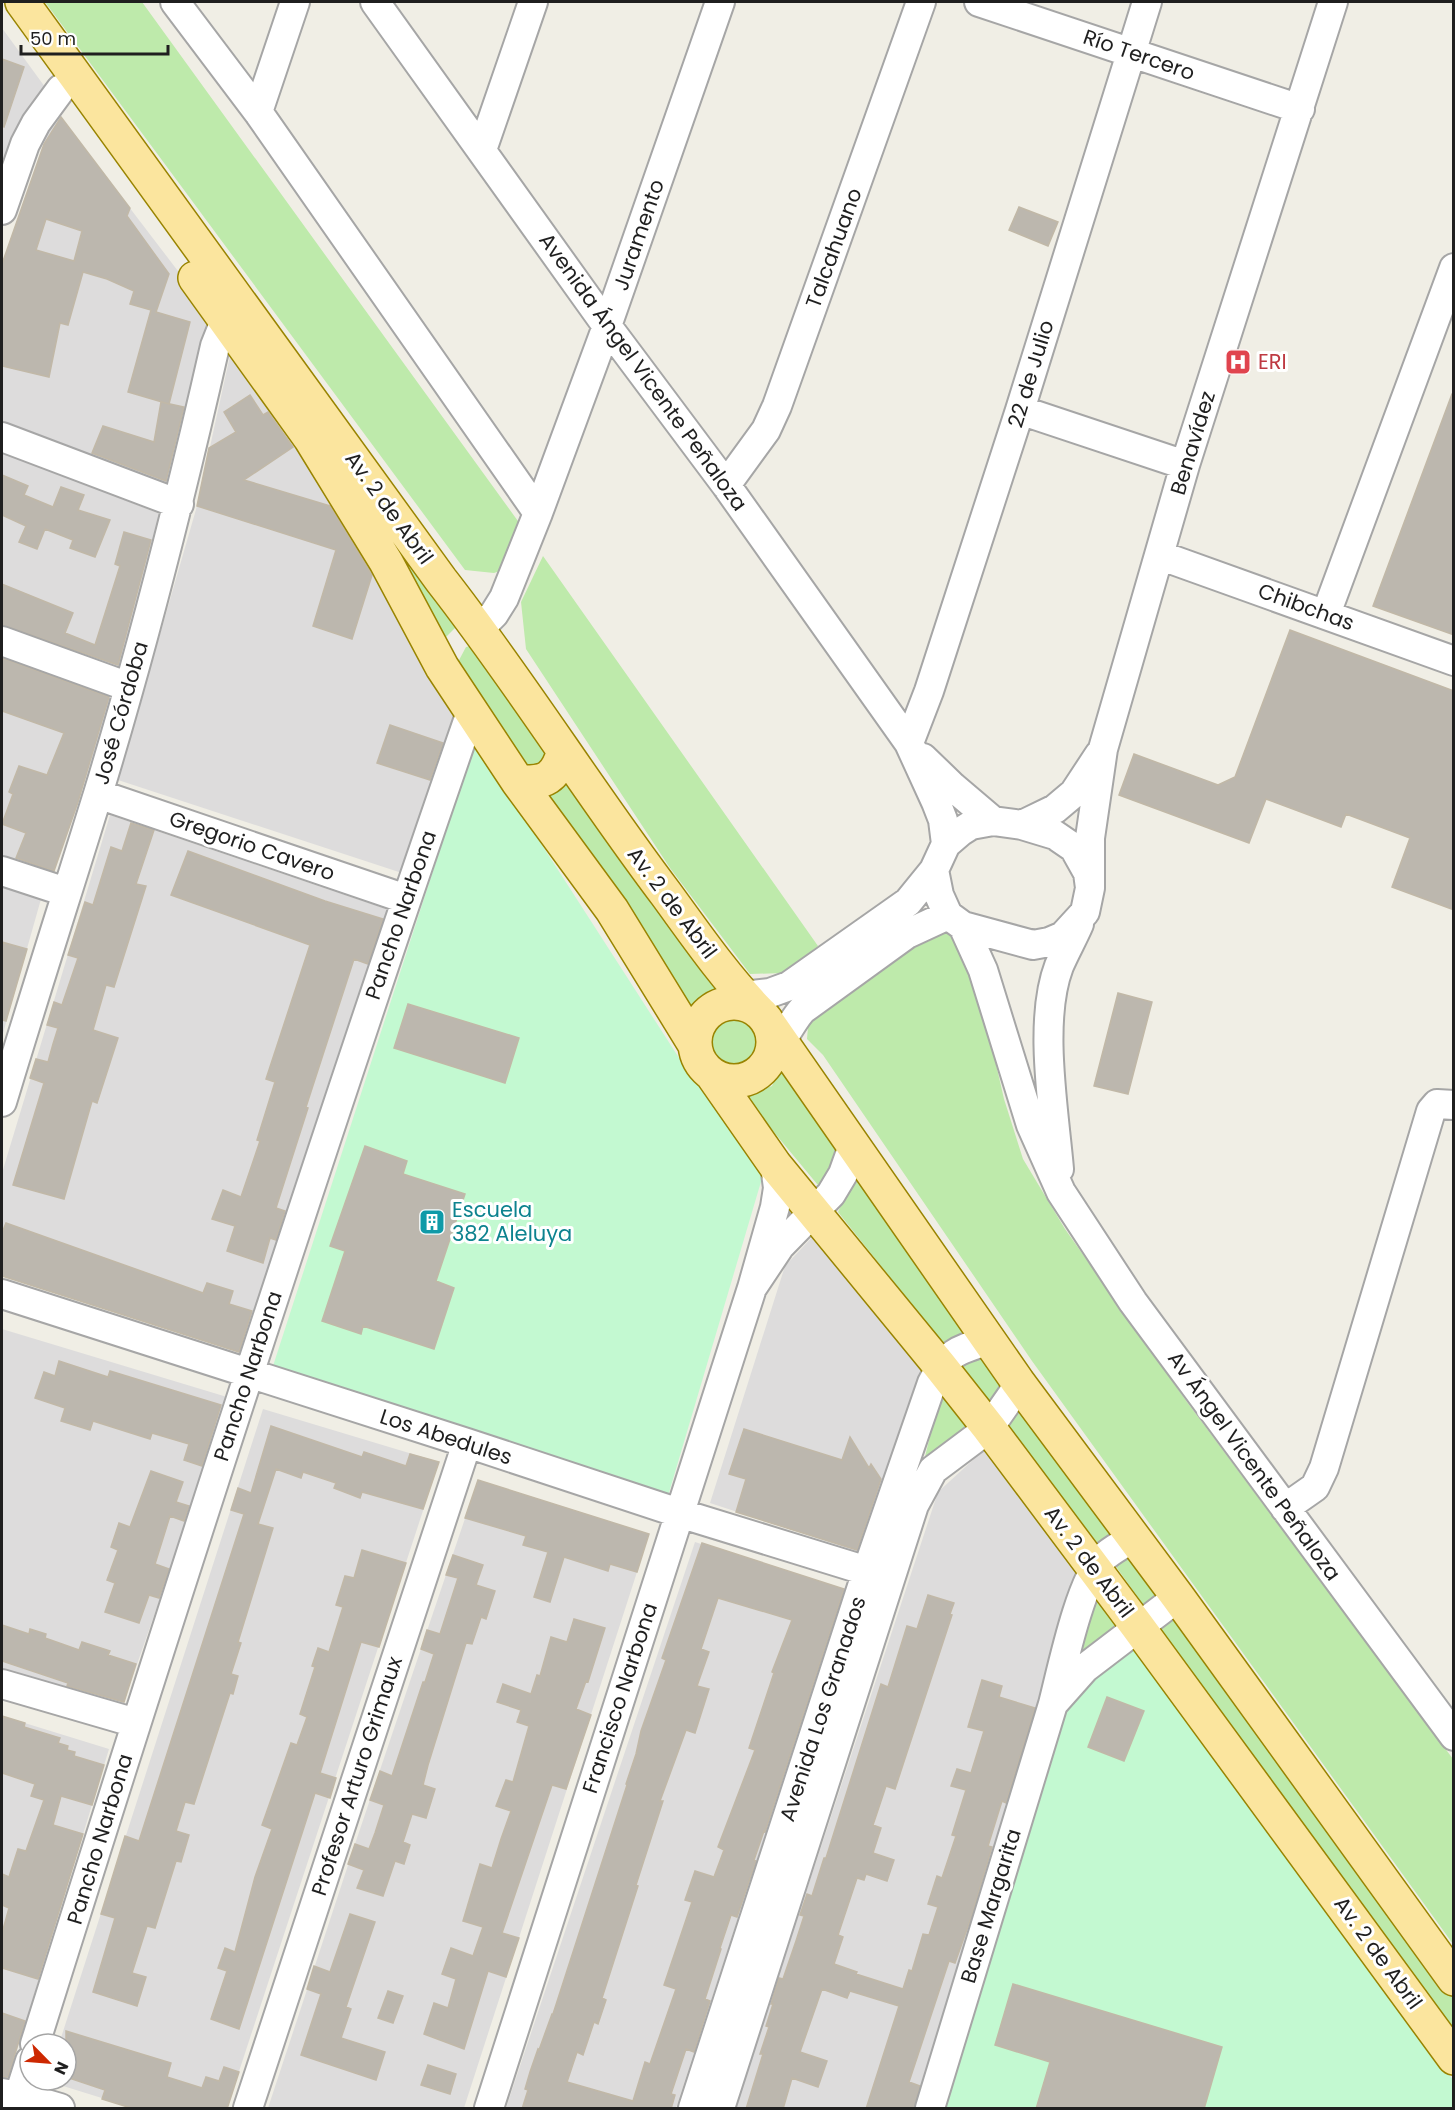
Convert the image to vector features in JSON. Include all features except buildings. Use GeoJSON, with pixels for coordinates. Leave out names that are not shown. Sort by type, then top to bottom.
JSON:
{"type":"FeatureCollection","features":[{"type":"Feature","properties":{"kind":"main road","name":"Av. 2 de Abril"},"geometry":{"type":"LineString","coordinates":[[22,2],[441,580],[480,629],[626,841],[758,1023],[853,1146],[1018,1382],[1178,1597],[1454,1979]]}},
{"type":"Feature","properties":{"kind":"main road","name":"Av. 2 de Abril"},"geometry":{"type":"LineString","coordinates":[[2,8],[315,448],[386,562],[442,667],[518,782],[612,910],[695,1045]]}},
{"type":"Feature","properties":{"kind":"main road"},"geometry":{"type":"LineString","coordinates":[[442,667],[450,651],[464,636],[480,629]]}},
{"type":"Feature","properties":{"kind":"main road"},"geometry":{"type":"LineString","coordinates":[[518,782],[535,783],[549,778],[559,766],[564,751]]}},
{"type":"Feature","properties":{"kind":"main road"},"geometry":{"type":"LineString","coordinates":[[711,1010],[758,1023],[756,1076],[746,1080],[723,1081],[713,1076],[700,1063],[695,1045],[696,1032],[702,1020],[711,1010]]}},
{"type":"Feature","properties":{"kind":"main road","name":"Av. 2 de Abril"},"geometry":{"type":"LineString","coordinates":[[713,1076],[775,1165],[988,1428],[1138,1627],[1454,2058]]}},
{"type":"Feature","properties":{"kind":"street"},"geometry":{"type":"LineString","coordinates":[[176,2],[258,112],[537,513]]}},
{"type":"Feature","properties":{"kind":"street"},"geometry":{"type":"LineString","coordinates":[[258,112],[295,2]]}},
{"type":"Feature","properties":{"kind":"street","name":"Avenida Ángel Vicente Peñaloza"},"geometry":{"type":"LineString","coordinates":[[375,2],[607,326],[726,485],[909,743],[953,787],[993,821]]}},
{"type":"Feature","properties":{"kind":"street"},"geometry":{"type":"LineString","coordinates":[[482,150],[533,2]]}},
{"type":"Feature","properties":{"kind":"street","name":"Juramento"},"geometry":{"type":"LineString","coordinates":[[480,629],[494,614],[504,598],[537,513],[607,326],[720,2]]}},
{"type":"Feature","properties":{"kind":"street","name":"Talcahuano"},"geometry":{"type":"LineString","coordinates":[[726,485],[766,430],[777,406],[921,2]]}},
{"type":"Feature","properties":{"kind":"street","name":"Río Tercero"},"geometry":{"type":"LineString","coordinates":[[979,2],[1300,109]]}},
{"type":"Feature","properties":{"kind":"street","name":"22 de Julio"},"geometry":{"type":"LineString","coordinates":[[909,743],[929,691],[1020,410],[1147,2]]}},
{"type":"Feature","properties":{"kind":"street","name":"Benavídez"},"geometry":{"type":"LineString","coordinates":[[1088,900],[1090,838],[1103,749],[1185,465],[1333,2]]}},
{"type":"Feature","properties":{"kind":"street"},"geometry":{"type":"LineString","coordinates":[[2,210],[25,144],[36,123],[61,89]]}},
{"type":"Feature","properties":{"kind":"street"},"geometry":{"type":"LineString","coordinates":[[1326,614],[1454,268]]}},
{"type":"Feature","properties":{"kind":"street","name":"José Córdoba"},"geometry":{"type":"LineString","coordinates":[[2,1102],[129,687],[179,504],[215,346],[225,321]]}},
{"type":"Feature","properties":{"kind":"street"},"geometry":{"type":"LineString","coordinates":[[1020,410],[1185,465]]}},
{"type":"Feature","properties":{"kind":"street"},"geometry":{"type":"LineString","coordinates":[[2,437],[179,504]]}},
{"type":"Feature","properties":{"kind":"street","name":"Chibchas"},"geometry":{"type":"LineString","coordinates":[[1159,555],[1454,661]]}},
{"type":"Feature","properties":{"kind":"street"},"geometry":{"type":"LineString","coordinates":[[2,641],[129,687]]}},
{"type":"Feature","properties":{"kind":"street","name":"Pancho Narbona"},"geometry":{"type":"LineString","coordinates":[[39,2032],[248,1374],[406,899],[471,712]]}},
{"type":"Feature","properties":{"kind":"street","name":"Avenida Ángel Vicente Peñaloza"},"geometry":{"type":"LineString","coordinates":[[909,743],[943,820],[946,844]]}},
{"type":"Feature","properties":{"kind":"street","name":"Benavídez"},"geometry":{"type":"LineString","coordinates":[[1022,825],[1055,809],[1074,793],[1103,749]]}},
{"type":"Feature","properties":{"kind":"street","name":"Gregorio Cavero"},"geometry":{"type":"LineString","coordinates":[[98,794],[406,899]]}},
{"type":"Feature","properties":{"kind":"street"},"geometry":{"type":"LineString","coordinates":[[1060,1192],[1048,1041],[1050,1005],[1059,967],[1088,900],[1088,873],[1074,848],[1055,835],[1022,825],[993,821],[971,825],[946,844],[934,870],[908,902],[789,986],[770,993],[758,1023],[791,1023],[802,1010],[907,934],[956,920],[1033,945],[1049,942],[1063,936],[1088,900]]}},
{"type":"Feature","properties":{"kind":"street"},"geometry":{"type":"LineString","coordinates":[[934,870],[939,895],[956,920],[983,970],[1031,1125],[1060,1192]]}},
{"type":"Feature","properties":{"kind":"street"},"geometry":{"type":"LineString","coordinates":[[2,871],[66,892]]}},
{"type":"Feature","properties":{"kind":"street"},"geometry":{"type":"LineString","coordinates":[[1285,1508],[1315,1487],[1324,1468],[1431,1111],[1437,1104],[1454,1106]]}},
{"type":"Feature","properties":{"kind":"street","name":"Francisco Narbona"},"geometry":{"type":"LineString","coordinates":[[752,1288],[780,1246],[831,1194],[843,1174],[853,1146]]}},
{"type":"Feature","properties":{"kind":"street","name":"Francisco Narbona"},"geometry":{"type":"LineString","coordinates":[[489,2109],[752,1288],[775,1208],[778,1188],[775,1165]]}},
{"type":"Feature","properties":{"kind":"street","name":"Av Ángel Vicente Peñaloza"},"geometry":{"type":"LineString","coordinates":[[1060,1192],[1133,1302],[1454,1736]]}},
{"type":"Feature","properties":{"kind":"street","name":"Los Abedules"},"geometry":{"type":"LineString","coordinates":[[2,1294],[679,1513],[879,1575]]}},
{"type":"Feature","properties":{"kind":"street"},"geometry":{"type":"LineString","coordinates":[[940,1366],[951,1355],[990,1340]]}},
{"type":"Feature","properties":{"kind":"street","name":"Avenida Los Granados"},"geometry":{"type":"LineString","coordinates":[[720,2109],[879,1575],[932,1383],[940,1366]]}},
{"type":"Feature","properties":{"kind":"street","name":"Avenida Los Granados"},"geometry":{"type":"LineString","coordinates":[[693,2109],[879,1575],[933,1470],[988,1428],[1003,1409],[1018,1382]]}},
{"type":"Feature","properties":{"kind":"street","name":"Profesor Arturo Grimaux"},"geometry":{"type":"LineString","coordinates":[[248,2109],[467,1443]]}},
{"type":"Feature","properties":{"kind":"street","name":"Base Margarita"},"geometry":{"type":"LineString","coordinates":[[930,2109],[1053,1704],[1085,1589],[1094,1569],[1103,1558],[1134,1537]]}},
{"type":"Feature","properties":{"kind":"street","name":"Base Margarita"},"geometry":{"type":"LineString","coordinates":[[1053,1704],[1085,1668],[1178,1597]]}},
{"type":"Feature","properties":{"kind":"street"},"geometry":{"type":"LineString","coordinates":[[2,1684],[136,1723]]}},
{"type":"Feature","properties":{"kind":"street"},"geometry":{"type":"LineString","coordinates":[[12,2099],[60,2109]]}},
{"type":"Feature","properties":{"kind":"shaded area"},"geometry":{"type":"Polygon","coordinates":[[[2,28],[45,87],[8,157],[2,175],[2,28]]]}},
{"type":"Feature","properties":{"kind":"shaded area"},"geometry":{"type":"Polygon","coordinates":[[[55,110],[210,313],[168,486],[99,462],[2,422],[2,264],[55,110]]]}},
{"type":"Feature","properties":{"kind":"shaded area"},"geometry":{"type":"Polygon","coordinates":[[[231,351],[327,488],[459,720],[405,874],[118,780],[197,506],[231,351]]]}},
{"type":"Feature","properties":{"kind":"shaded area"},"geometry":{"type":"Polygon","coordinates":[[[2,451],[165,516],[119,675],[2,632],[2,451]]]}},
{"type":"Feature","properties":{"kind":"shaded area"},"geometry":{"type":"Polygon","coordinates":[[[2,652],[114,695],[52,876],[2,859],[2,652]]]}},
{"type":"Feature","properties":{"kind":"shaded area"},"geometry":{"type":"Polygon","coordinates":[[[110,815],[392,911],[244,1354],[2,1276],[2,1173],[110,815]]]}},
{"type":"Feature","properties":{"kind":"shaded area"},"geometry":{"type":"Polygon","coordinates":[[[2,886],[41,899],[2,1037],[2,886]]]}},
{"type":"Feature","properties":{"kind":"shaded area"},"geometry":{"type":"Polygon","coordinates":[[[817,1232],[925,1369],[865,1554],[710,1503],[785,1266],[817,1232]]]}},
{"type":"Feature","properties":{"kind":"shaded area"},"geometry":{"type":"Polygon","coordinates":[[[2,1329],[227,1397],[206,1467],[121,1710],[2,1675],[2,1329]]]}},
{"type":"Feature","properties":{"kind":"shaded area"},"geometry":{"type":"Polygon","coordinates":[[[263,1409],[439,1462],[227,2108],[134,2108],[78,2091],[78,2032],[63,2032],[263,1409]]]}},
{"type":"Feature","properties":{"kind":"shaded area"},"geometry":{"type":"Polygon","coordinates":[[[986,1448],[1082,1565],[914,2108],[735,2108],[938,1492],[986,1448]]]}},
{"type":"Feature","properties":{"kind":"shaded area"},"geometry":{"type":"Polygon","coordinates":[[[478,1480],[567,1508],[637,1572],[464,2108],[268,2108],[355,1844],[478,1480]]]}},
{"type":"Feature","properties":{"kind":"shaded area"},"geometry":{"type":"Polygon","coordinates":[[[695,1542],[845,1590],[676,2108],[506,2108],[695,1542]]]}},
{"type":"Feature","properties":{"kind":"shaded area"},"geometry":{"type":"Polygon","coordinates":[[[2,1716],[109,1749],[23,2032],[18,2032],[18,2047],[9,2077],[2,2076],[2,1716]]]}},
{"type":"Feature","properties":{"kind":"green space"},"geometry":{"type":"Polygon","coordinates":[[[45,2],[142,2],[523,528],[505,569],[494,573],[465,570],[45,2]]]}},
{"type":"Feature","properties":{"kind":"green space"},"geometry":{"type":"Polygon","coordinates":[[[358,485],[463,620],[443,640],[358,485]]]}},
{"type":"Feature","properties":{"kind":"green space"},"geometry":{"type":"Polygon","coordinates":[[[543,556],[818,946],[784,973],[750,974],[670,868],[526,649],[521,602],[543,556]]]}},
{"type":"Feature","properties":{"kind":"green space"},"geometry":{"type":"Polygon","coordinates":[[[480,644],[552,753],[546,765],[529,771],[458,662],[466,647],[480,644]]]}},
{"type":"Feature","properties":{"kind":"green space"},"geometry":{"type":"Polygon","coordinates":[[[475,741],[681,1061],[763,1175],[668,1496],[273,1366],[475,741]]]}},
{"type":"Feature","properties":{"kind":"green space"},"geometry":{"type":"Polygon","coordinates":[[[566,776],[725,990],[705,993],[689,1011],[543,793],[566,776]]]}},
{"type":"Feature","properties":{"kind":"green space"},"geometry":{"type":"Polygon","coordinates":[[[953,930],[966,950],[987,1025],[1004,1099],[1023,1159],[1065,1229],[1187,1402],[1453,1759],[1453,1944],[1032,1361],[823,1055],[807,1039],[809,1015],[920,940],[953,930]]]}},
{"type":"Feature","properties":{"kind":"green space"},"geometry":{"type":"Polygon","coordinates":[[[732,1018],[742,1018],[752,1022],[759,1029],[763,1044],[759,1059],[752,1066],[742,1070],[732,1070],[722,1066],[715,1059],[711,1049],[711,1039],[715,1029],[722,1022],[732,1018]]]}},
{"type":"Feature","properties":{"kind":"green space"},"geometry":{"type":"Polygon","coordinates":[[[784,1058],[841,1150],[822,1190],[744,1096],[772,1086],[784,1058]]]}},
{"type":"Feature","properties":{"kind":"green space"},"geometry":{"type":"Polygon","coordinates":[[[856,1172],[971,1333],[944,1345],[838,1212],[856,1172]]]}},
{"type":"Feature","properties":{"kind":"green space"},"geometry":{"type":"Polygon","coordinates":[[[987,1355],[1007,1386],[995,1410],[961,1367],[987,1355]]]}},
{"type":"Feature","properties":{"kind":"green space"},"geometry":{"type":"Polygon","coordinates":[[[942,1387],[974,1426],[922,1469],[942,1387]]]}},
{"type":"Feature","properties":{"kind":"green space"},"geometry":{"type":"Polygon","coordinates":[[[1021,1409],[1121,1535],[1102,1549],[1007,1425],[1021,1409]]]}},
{"type":"Feature","properties":{"kind":"green space"},"geometry":{"type":"Polygon","coordinates":[[[1131,1547],[1166,1595],[1147,1610],[1112,1561],[1131,1547]]]}},
{"type":"Feature","properties":{"kind":"green space"},"geometry":{"type":"Polygon","coordinates":[[[1097,1587],[1128,1624],[1077,1657],[1097,1587]]]}},
{"type":"Feature","properties":{"kind":"green space"},"geometry":{"type":"Polygon","coordinates":[[[1176,1608],[1453,1993],[1453,2033],[1158,1625],[1176,1608]]]}},
{"type":"Feature","properties":{"kind":"green space"},"geometry":{"type":"Polygon","coordinates":[[[1133,1648],[1453,2080],[1453,2108],[946,2108],[1074,1688],[1133,1648]]]}},
{"type":"Feature","properties":{"kind":"place","name":"ERI"},"geometry":{"type":"Point","coordinates":[1238,362]}},
{"type":"Feature","properties":{"kind":"place","name":"Escuela 382 Aleluya"},"geometry":{"type":"Point","coordinates":[432,1222]}}]}
